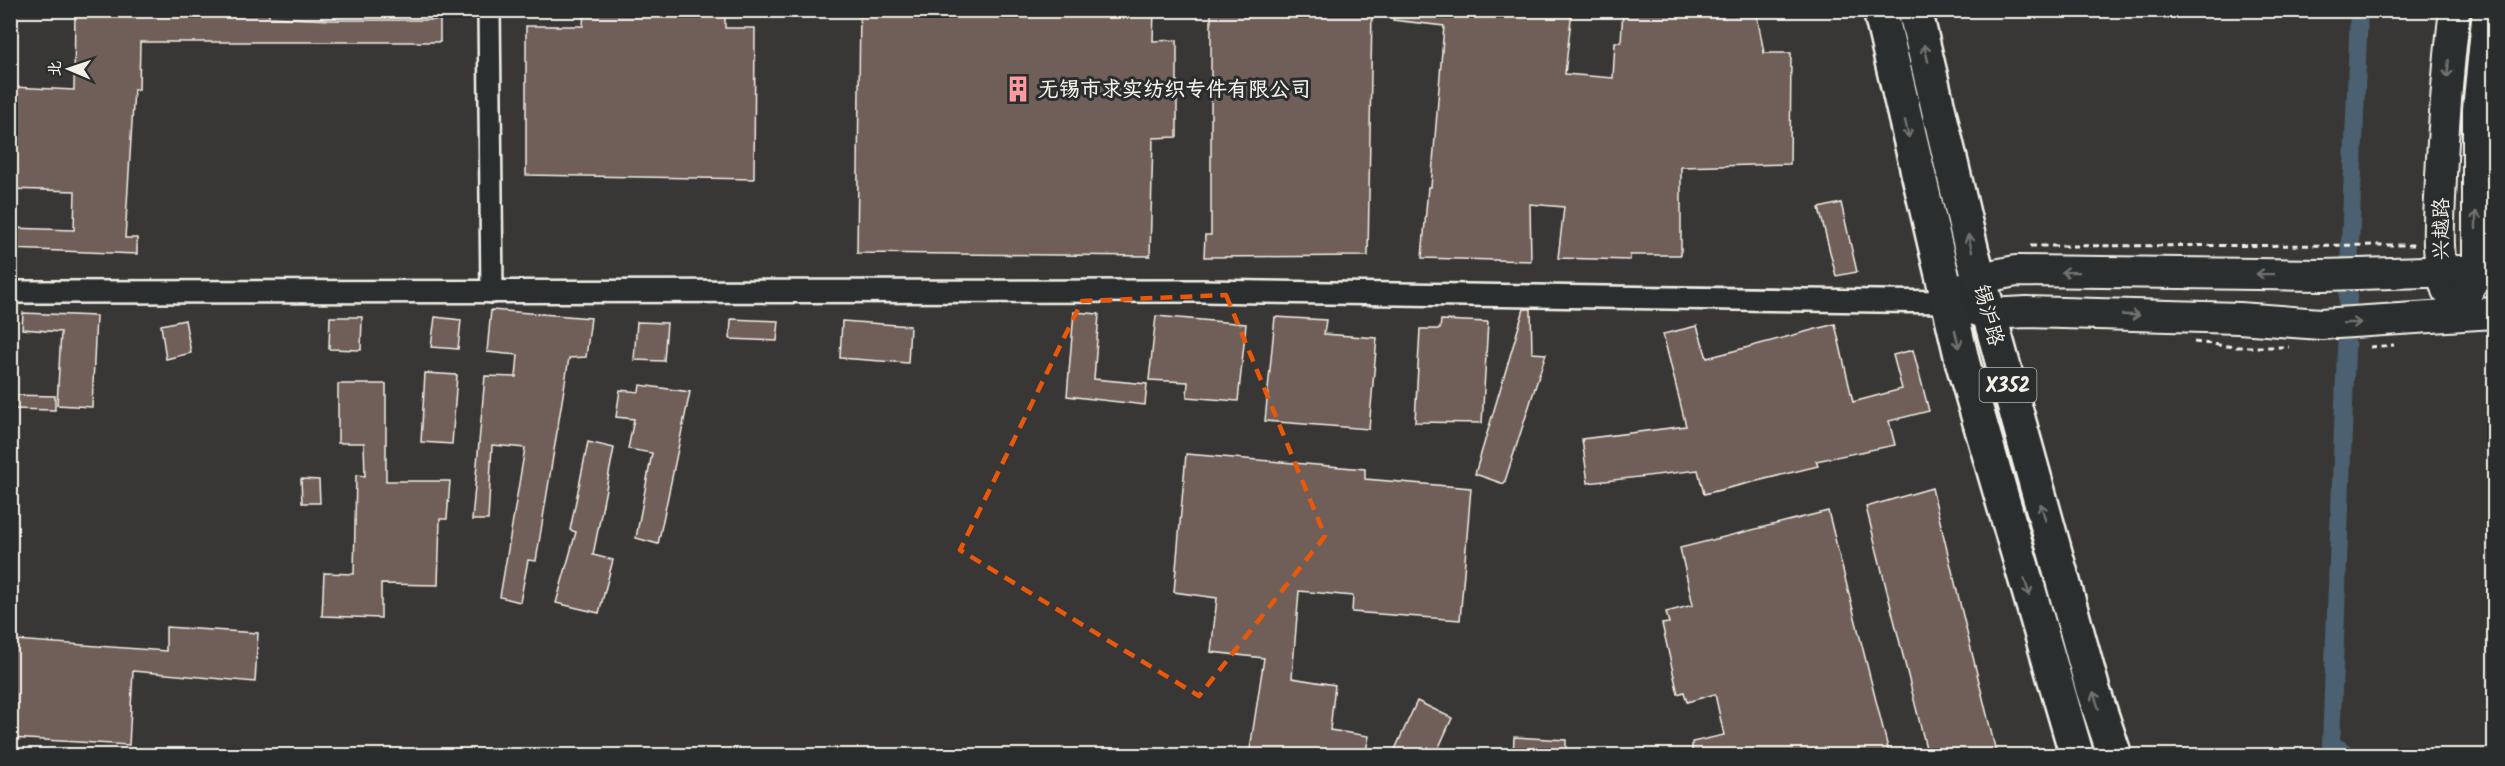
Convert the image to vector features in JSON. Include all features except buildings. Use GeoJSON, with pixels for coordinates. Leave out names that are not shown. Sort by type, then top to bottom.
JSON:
{"type":"FeatureCollection","features":[{"type":"Feature","properties":{"kind":"main road","name":"锡沪路"},"geometry":{"type":"LineString","coordinates":[[1880,10],[1948,303],[1989,455],[2077,756]]}},
{"type":"Feature","properties":{"kind":"main road","name":"锡沪路"},"geometry":{"type":"LineString","coordinates":[[1915,10],[1978,278],[2093,690],[2115,756]]}},
{"type":"Feature","properties":{"kind":"main road","name":"兴越路"},"geometry":{"type":"LineString","coordinates":[[2455,10],[2445,109],[2439,213],[2440,271],[2457,315]]}},
{"type":"Feature","properties":{"kind":"main road","name":"兴越路"},"geometry":{"type":"LineString","coordinates":[[2457,315],[2486,270],[2478,110],[2488,10]]}},
{"type":"Feature","properties":{"kind":"main road"},"geometry":{"type":"LineString","coordinates":[[1948,303],[1978,278],[2016,271],[2324,275],[2384,259],[2440,271],[2486,270]]}},
{"type":"Feature","properties":{"kind":"main road"},"geometry":{"type":"LineString","coordinates":[[1948,303],[1988,314],[2027,312],[2321,324],[2494,313]]}},
{"type":"Feature","properties":{"kind":"street"},"geometry":{"type":"LineString","coordinates":[[489,10],[492,292]]}},
{"type":"Feature","properties":{"kind":"street"},"geometry":{"type":"LineString","coordinates":[[10,292],[1202,291],[1948,303]]}},
{"type":"Feature","properties":{"kind":"path"},"geometry":{"type":"LineString","coordinates":[[2325,245],[2384,259]]}},
{"type":"Feature","properties":{"kind":"highlighted area"},"geometry":{"type":"Polygon","coordinates":[[[1226,295],[1325,536],[1199,696],[960,550],[1082,301],[1226,295]]]}},
{"type":"Feature","properties":{"kind":"waterway"},"geometry":{"type":"LineString","coordinates":[[2351,756],[2331,744],[2359,10]]}},
{"type":"Feature","properties":{"kind":"place","name":"无锡市求实纺织专件有限公司"},"geometry":{"type":"Point","coordinates":[1018,89]}}]}
